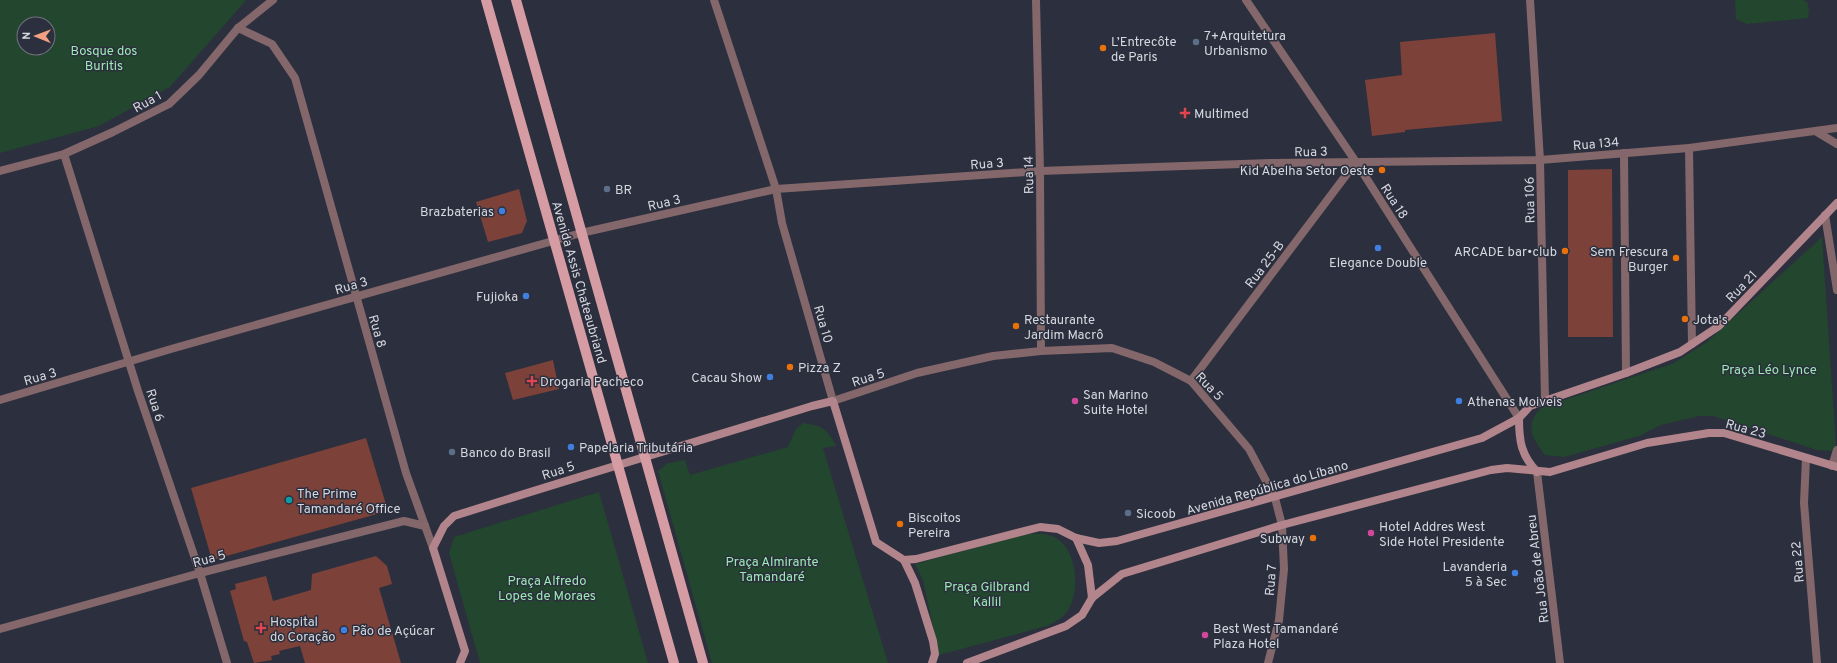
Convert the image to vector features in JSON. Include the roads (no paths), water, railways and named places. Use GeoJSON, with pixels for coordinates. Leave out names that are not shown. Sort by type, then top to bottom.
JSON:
{"type":"FeatureCollection","features":[{"type":"Feature","properties":{"kind":"main road","name":"Avenida Assis Chateaubriand"},"geometry":{"type":"LineString","coordinates":[[486,0],[674,663]]}},
{"type":"Feature","properties":{"kind":"main road","name":"Avenida Assis Chateaubriand"},"geometry":{"type":"LineString","coordinates":[[516,0],[703,663]]}},
{"type":"Feature","properties":{"kind":"main road","name":"Rua 21"},"geometry":{"type":"LineString","coordinates":[[1626,373],[1680,352],[1719,326],[1837,202]]}},
{"type":"Feature","properties":{"kind":"main road","name":"Avenida República do Líbano"},"geometry":{"type":"LineString","coordinates":[[904,560],[916,559],[1040,527],[1058,529],[1076,538],[1099,543],[1117,541],[1275,498],[1482,438],[1520,418],[1530,406],[1626,373]]}},
{"type":"Feature","properties":{"kind":"main road","name":"Rua 5"},"geometry":{"type":"LineString","coordinates":[[433,548],[444,526],[454,516],[812,406],[833,401]]}},
{"type":"Feature","properties":{"kind":"main road","name":"Rua 10"},"geometry":{"type":"LineString","coordinates":[[833,401],[876,542],[904,560]]}},
{"type":"Feature","properties":{"kind":"main road"},"geometry":{"type":"LineString","coordinates":[[1520,418],[1522,447],[1528,461],[1537,472]]}},
{"type":"Feature","properties":{"kind":"main road","name":"Rua 23"},"geometry":{"type":"LineString","coordinates":[[1537,472],[1550,472],[1647,443],[1710,433],[1724,433],[1835,466]]}},
{"type":"Feature","properties":{"kind":"main road"},"geometry":{"type":"LineString","coordinates":[[967,663],[1066,626],[1082,615],[1092,598],[1122,574],[1282,525],[1491,470],[1507,468],[1537,472]]}},
{"type":"Feature","properties":{"kind":"main road"},"geometry":{"type":"LineString","coordinates":[[1076,538],[1088,565],[1092,598]]}},
{"type":"Feature","properties":{"kind":"main road","name":"Rua 8"},"geometry":{"type":"LineString","coordinates":[[433,548],[465,651],[460,663]]}},
{"type":"Feature","properties":{"kind":"main road"},"geometry":{"type":"LineString","coordinates":[[904,560],[915,583],[933,641],[936,654],[932,663]]}},
{"type":"Feature","properties":{"kind":"street","name":"Rua 1"},"geometry":{"type":"LineString","coordinates":[[0,171],[64,154],[113,132],[169,104],[199,75],[238,28],[273,0]]}},
{"type":"Feature","properties":{"kind":"street","name":"Rua 10"},"geometry":{"type":"LineString","coordinates":[[714,0],[776,189],[782,223],[833,401]]}},
{"type":"Feature","properties":{"kind":"street","name":"Rua 14"},"geometry":{"type":"LineString","coordinates":[[1036,0],[1040,171],[1041,350]]}},
{"type":"Feature","properties":{"kind":"street","name":"Rua 18"},"geometry":{"type":"LineString","coordinates":[[1246,0],[1356,162],[1520,418]]}},
{"type":"Feature","properties":{"kind":"street","name":"Rua 106"},"geometry":{"type":"LineString","coordinates":[[1530,0],[1540,160],[1545,400]]}},
{"type":"Feature","properties":{"kind":"street","name":"Rua 8"},"geometry":{"type":"LineString","coordinates":[[238,28],[272,44],[295,78],[406,473],[433,548]]}},
{"type":"Feature","properties":{"kind":"street","name":"Rua 134"},"geometry":{"type":"LineString","coordinates":[[1356,162],[1540,160],[1689,148],[1817,132],[1837,128]]}},
{"type":"Feature","properties":{"kind":"street"},"geometry":{"type":"LineString","coordinates":[[1817,132],[1837,144]]}},
{"type":"Feature","properties":{"kind":"street"},"geometry":{"type":"LineString","coordinates":[[1689,148],[1692,344]]}},
{"type":"Feature","properties":{"kind":"street"},"geometry":{"type":"LineString","coordinates":[[1624,153],[1626,373]]}},
{"type":"Feature","properties":{"kind":"street","name":"Rua 6"},"geometry":{"type":"LineString","coordinates":[[64,154],[138,391],[200,573],[227,663]]}},
{"type":"Feature","properties":{"kind":"street","name":"Rua 3"},"geometry":{"type":"LineString","coordinates":[[0,400],[356,296],[555,242],[581,233],[776,189],[1040,171],[1262,163],[1356,162]]}},
{"type":"Feature","properties":{"kind":"street","name":"Rua 25-B"},"geometry":{"type":"LineString","coordinates":[[1191,380],[1356,162]]}},
{"type":"Feature","properties":{"kind":"street"},"geometry":{"type":"LineString","coordinates":[[1825,215],[1837,290]]}},
{"type":"Feature","properties":{"kind":"street","name":"Rua 5"},"geometry":{"type":"LineString","coordinates":[[833,401],[917,373],[993,356],[1041,350],[1112,348],[1154,362],[1191,380],[1249,449],[1275,498]]}},
{"type":"Feature","properties":{"kind":"street"},"geometry":{"type":"LineString","coordinates":[[1835,466],[1837,450]]}},
{"type":"Feature","properties":{"kind":"street","name":"Rua 22"},"geometry":{"type":"LineString","coordinates":[[1806,458],[1804,503],[1817,663]]}},
{"type":"Feature","properties":{"kind":"street","name":"Rua João de Abreu"},"geometry":{"type":"LineString","coordinates":[[1537,472],[1560,663]]}},
{"type":"Feature","properties":{"kind":"street","name":"Rua 7"},"geometry":{"type":"LineString","coordinates":[[1270,663],[1279,620],[1284,569],[1282,525],[1275,498]]}},
{"type":"Feature","properties":{"kind":"street","name":"Rua 5"},"geometry":{"type":"LineString","coordinates":[[0,629],[200,573],[404,521],[425,526]]}},
{"type":"Feature","properties":{"kind":"place","name":"7+Arquitetura Urbanismo"},"geometry":{"type":"Point","coordinates":[1196,42]}},
{"type":"Feature","properties":{"kind":"place","name":"L’Entrecôte de Paris"},"geometry":{"type":"Point","coordinates":[1103,48]}},
{"type":"Feature","properties":{"kind":"place","name":"Multimed"},"geometry":{"type":"Point","coordinates":[1185,113]}},
{"type":"Feature","properties":{"kind":"place","name":"Kid Abelha Setor Oeste"},"geometry":{"type":"Point","coordinates":[1382,170]}},
{"type":"Feature","properties":{"kind":"place","name":"BR"},"geometry":{"type":"Point","coordinates":[607,189]}},
{"type":"Feature","properties":{"kind":"place","name":"Brazbaterias"},"geometry":{"type":"Point","coordinates":[502,211]}},
{"type":"Feature","properties":{"kind":"place","name":"Elegance Double"},"geometry":{"type":"Point","coordinates":[1378,248]}},
{"type":"Feature","properties":{"kind":"place","name":"ARCADE bar•club"},"geometry":{"type":"Point","coordinates":[1565,251]}},
{"type":"Feature","properties":{"kind":"place","name":"Sem Frescura Burger"},"geometry":{"type":"Point","coordinates":[1676,258]}},
{"type":"Feature","properties":{"kind":"place","name":"Fujioka"},"geometry":{"type":"Point","coordinates":[526,296]}},
{"type":"Feature","properties":{"kind":"place","name":"Jota's"},"geometry":{"type":"Point","coordinates":[1685,319]}},
{"type":"Feature","properties":{"kind":"place","name":"Restaurante Jardim Macrô"},"geometry":{"type":"Point","coordinates":[1016,326]}},
{"type":"Feature","properties":{"kind":"place","name":"Pizza Z"},"geometry":{"type":"Point","coordinates":[790,367]}},
{"type":"Feature","properties":{"kind":"place","name":"Cacau Show"},"geometry":{"type":"Point","coordinates":[770,377]}},
{"type":"Feature","properties":{"kind":"place","name":"Drogaria Pacheco"},"geometry":{"type":"Point","coordinates":[532,381]}},
{"type":"Feature","properties":{"kind":"place","name":"San Marino Suite Hotel"},"geometry":{"type":"Point","coordinates":[1075,401]}},
{"type":"Feature","properties":{"kind":"place","name":"Athenas Moiveis"},"geometry":{"type":"Point","coordinates":[1459,401]}},
{"type":"Feature","properties":{"kind":"place","name":"Papelaria Tributária"},"geometry":{"type":"Point","coordinates":[571,447]}},
{"type":"Feature","properties":{"kind":"place","name":"Banco do Brasil"},"geometry":{"type":"Point","coordinates":[452,452]}},
{"type":"Feature","properties":{"kind":"place","name":"The Prime Tamandaré Office"},"geometry":{"type":"Point","coordinates":[289,500]}},
{"type":"Feature","properties":{"kind":"place","name":"Sicoob"},"geometry":{"type":"Point","coordinates":[1128,513]}},
{"type":"Feature","properties":{"kind":"place","name":"Biscoitos Pereira"},"geometry":{"type":"Point","coordinates":[900,524]}},
{"type":"Feature","properties":{"kind":"place","name":"Hotel Addres West Side Hotel Presidente"},"geometry":{"type":"Point","coordinates":[1371,533]}},
{"type":"Feature","properties":{"kind":"place","name":"Subway"},"geometry":{"type":"Point","coordinates":[1313,538]}},
{"type":"Feature","properties":{"kind":"place","name":"Lavanderia 5 à Sec"},"geometry":{"type":"Point","coordinates":[1515,573]}},
{"type":"Feature","properties":{"kind":"place","name":"Hospital do Coração"},"geometry":{"type":"Point","coordinates":[261,628]}},
{"type":"Feature","properties":{"kind":"place","name":"Pão de Açúcar"},"geometry":{"type":"Point","coordinates":[344,630]}},
{"type":"Feature","properties":{"kind":"place","name":"Best West Tamandaré Plaza Hotel"},"geometry":{"type":"Point","coordinates":[1205,635]}},
{"type":"Feature","properties":{"kind":"park label","name":"Bosque dos Buritis"},"geometry":{"type":"Point","coordinates":[104,58]}},
{"type":"Feature","properties":{"kind":"park label","name":"Praça Léo Lynce"},"geometry":{"type":"Point","coordinates":[1769,369]}},
{"type":"Feature","properties":{"kind":"park label","name":"Praça Almirante Tamandaré"},"geometry":{"type":"Point","coordinates":[772,568]}},
{"type":"Feature","properties":{"kind":"park label","name":"Praça Alfredo Lopes de Moraes"},"geometry":{"type":"Point","coordinates":[547,588]}},
{"type":"Feature","properties":{"kind":"park label","name":"Praça Gilbrand Kallil"},"geometry":{"type":"Point","coordinates":[987,594]}}]}
